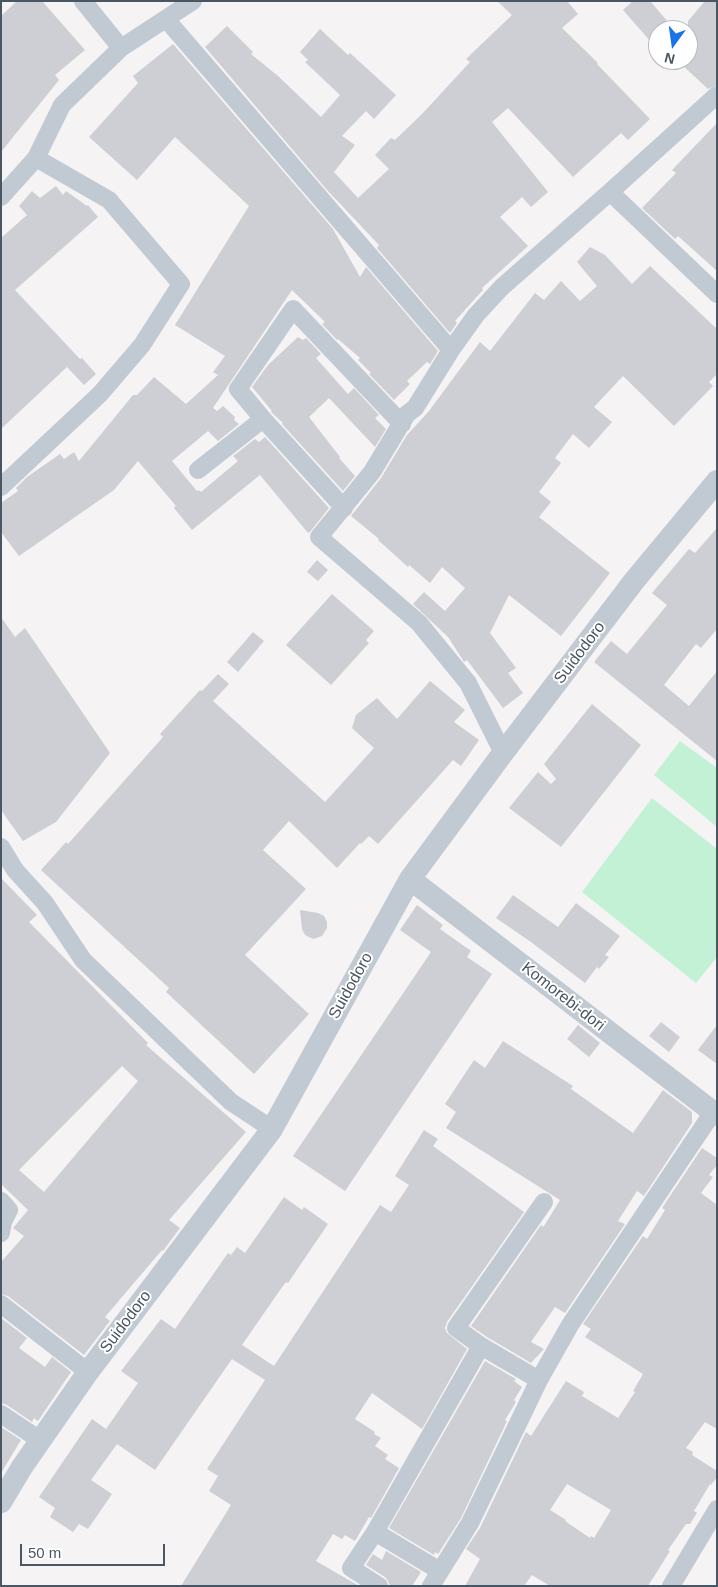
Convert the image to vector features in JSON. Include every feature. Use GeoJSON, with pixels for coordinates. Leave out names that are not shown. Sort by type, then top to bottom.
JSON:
{"type":"FeatureCollection","features":[{"type":"Feature","properties":{"kind":"street"},"geometry":{"type":"LineString","coordinates":[[83,1],[121,48]]}},
{"type":"Feature","properties":{"kind":"street"},"geometry":{"type":"LineString","coordinates":[[1,198],[36,158],[62,105],[121,48],[193,1]]}},
{"type":"Feature","properties":{"kind":"street"},"geometry":{"type":"LineString","coordinates":[[166,19],[451,350]]}},
{"type":"Feature","properties":{"kind":"street"},"geometry":{"type":"LineString","coordinates":[[503,753],[468,683],[419,623],[319,538],[372,472],[407,414],[415,408],[451,350],[476,315],[502,287],[717,95]]}},
{"type":"Feature","properties":{"kind":"street"},"geometry":{"type":"LineString","coordinates":[[1,487],[100,394],[142,345],[181,284],[110,200],[36,158]]}},
{"type":"Feature","properties":{"kind":"street"},"geometry":{"type":"LineString","coordinates":[[610,192],[717,294]]}},
{"type":"Feature","properties":{"kind":"street"},"geometry":{"type":"LineString","coordinates":[[344,508],[263,420],[238,389],[293,309],[402,424]]}},
{"type":"Feature","properties":{"kind":"street"},"geometry":{"type":"LineString","coordinates":[[198,470],[263,420]]}},
{"type":"Feature","properties":{"kind":"street","name":"Suidodoro"},"geometry":{"type":"LineString","coordinates":[[1,1502],[22,1466],[88,1372],[272,1130],[410,879],[634,581],[717,481]]}},
{"type":"Feature","properties":{"kind":"street"},"geometry":{"type":"LineString","coordinates":[[1,848],[15,870],[45,903],[83,960],[231,1102],[272,1130]]}},
{"type":"Feature","properties":{"kind":"street","name":"Komorebi-dori"},"geometry":{"type":"LineString","coordinates":[[410,879],[716,1112]]}},
{"type":"Feature","properties":{"kind":"street"},"geometry":{"type":"LineString","coordinates":[[375,1532],[436,1578],[470,1523],[539,1380],[570,1325],[716,1112]]}},
{"type":"Feature","properties":{"kind":"street"},"geometry":{"type":"LineString","coordinates":[[1,1201],[9,1210],[1,1233]]}},
{"type":"Feature","properties":{"kind":"street"},"geometry":{"type":"LineString","coordinates":[[539,1380],[481,1346],[456,1328],[544,1202]]}},
{"type":"Feature","properties":{"kind":"street"},"geometry":{"type":"LineString","coordinates":[[1,1304],[88,1372]]}},
{"type":"Feature","properties":{"kind":"street"},"geometry":{"type":"LineString","coordinates":[[379,1586],[351,1568],[375,1532],[481,1346]]}},
{"type":"Feature","properties":{"kind":"street"},"geometry":{"type":"LineString","coordinates":[[1,1414],[40,1440]]}},
{"type":"Feature","properties":{"kind":"street"},"geometry":{"type":"LineString","coordinates":[[671,1586],[717,1509]]}},
{"type":"Feature","properties":{"kind":"green space"},"geometry":{"type":"Polygon","coordinates":[[[680,741],[717,768],[717,827],[654,775],[680,741]]]}},
{"type":"Feature","properties":{"kind":"green space"},"geometry":{"type":"Polygon","coordinates":[[[652,798],[717,849],[717,957],[696,983],[582,892],[652,798]]]}},
{"type":"Feature","properties":{"kind":"building"},"geometry":{"type":"Polygon","coordinates":[[[17,1],[42,1],[85,50],[55,75],[59,80],[1,152],[1,16],[17,1]]]}},
{"type":"Feature","properties":{"kind":"building"},"geometry":{"type":"Polygon","coordinates":[[[497,1],[567,1],[578,14],[562,28],[598,63],[650,119],[628,140],[621,133],[573,177],[508,108],[492,122],[548,192],[531,207],[522,197],[500,217],[528,246],[482,288],[483,290],[455,321],[457,323],[450,333],[377,248],[379,245],[327,190],[205,47],[227,26],[253,52],[251,54],[278,76],[321,117],[340,95],[305,62],[308,60],[300,52],[320,29],[348,55],[350,53],[396,95],[374,119],[366,111],[342,136],[355,145],[334,172],[358,198],[389,169],[375,155],[391,138],[395,140],[422,114],[470,62],[466,59],[512,15],[497,1]]]}},
{"type":"Feature","properties":{"kind":"building"},"geometry":{"type":"Polygon","coordinates":[[[633,1],[650,1],[666,20],[648,20],[648,39],[623,10],[633,1]]]}},
{"type":"Feature","properties":{"kind":"building"},"geometry":{"type":"Polygon","coordinates":[[[705,1],[717,1],[717,85],[708,89],[688,70],[698,70],[698,20],[689,20],[705,1]]]}},
{"type":"Feature","properties":{"kind":"building"},"geometry":{"type":"Polygon","coordinates":[[[173,44],[333,229],[360,277],[366,267],[438,351],[430,364],[427,362],[407,381],[410,384],[394,400],[369,374],[371,373],[358,360],[360,358],[337,340],[322,324],[325,322],[292,290],[213,408],[217,411],[223,406],[235,417],[234,420],[239,424],[218,441],[208,431],[172,461],[197,491],[201,492],[238,461],[233,456],[255,439],[259,442],[265,437],[329,508],[310,532],[308,533],[260,475],[192,530],[174,508],[176,506],[138,461],[114,490],[19,556],[1,532],[1,503],[18,491],[16,488],[27,477],[60,454],[64,459],[74,452],[79,461],[133,395],[137,395],[154,377],[186,404],[218,375],[213,372],[225,356],[175,325],[249,206],[175,137],[137,180],[89,137],[138,83],[133,76],[173,44]]]}},
{"type":"Feature","properties":{"kind":"building"},"geometry":{"type":"Polygon","coordinates":[[[717,123],[717,271],[678,236],[675,239],[642,208],[676,173],[672,170],[717,123]]]}},
{"type":"Feature","properties":{"kind":"building"},"geometry":{"type":"Polygon","coordinates":[[[56,186],[63,195],[66,191],[88,205],[98,217],[15,290],[96,374],[84,385],[67,367],[1,429],[1,238],[27,215],[19,206],[32,191],[40,198],[56,186]]]}},
{"type":"Feature","properties":{"kind":"building"},"geometry":{"type":"Polygon","coordinates":[[[590,247],[605,255],[632,284],[650,266],[717,329],[717,374],[709,382],[713,386],[674,426],[623,376],[594,407],[612,422],[589,448],[573,434],[555,458],[561,463],[539,492],[551,502],[539,517],[610,573],[561,636],[509,595],[490,633],[516,668],[508,673],[523,693],[503,708],[467,660],[464,662],[448,637],[413,604],[424,592],[445,611],[465,588],[442,567],[430,583],[409,565],[408,567],[379,539],[351,516],[381,478],[407,435],[429,411],[480,342],[490,351],[535,293],[544,300],[561,281],[580,301],[597,286],[577,262],[590,247]]]}},
{"type":"Feature","properties":{"kind":"building"},"geometry":{"type":"Polygon","coordinates":[[[298,337],[303,340],[306,338],[321,354],[316,358],[348,394],[354,388],[379,415],[375,418],[386,429],[375,447],[329,398],[309,417],[339,458],[355,476],[343,491],[271,412],[252,387],[268,365],[298,337]]]}},
{"type":"Feature","properties":{"kind":"building"},"geometry":{"type":"Polygon","coordinates":[[[717,528],[717,629],[701,648],[696,644],[664,685],[689,706],[717,671],[717,761],[594,662],[611,641],[627,654],[667,605],[652,593],[689,549],[695,553],[717,528]]]}},
{"type":"Feature","properties":{"kind":"building"},"geometry":{"type":"Polygon","coordinates":[[[317,560],[328,570],[318,581],[307,572],[317,560]]]}},
{"type":"Feature","properties":{"kind":"building"},"geometry":{"type":"Polygon","coordinates":[[[332,594],[374,631],[366,640],[369,643],[331,685],[286,645],[332,594]]]}},
{"type":"Feature","properties":{"kind":"building"},"geometry":{"type":"Polygon","coordinates":[[[1,617],[15,637],[25,628],[110,753],[56,822],[23,841],[1,810],[1,617]]]}},
{"type":"Feature","properties":{"kind":"building"},"geometry":{"type":"Polygon","coordinates":[[[253,632],[264,641],[238,672],[227,662],[253,632]]]}},
{"type":"Feature","properties":{"kind":"building"},"geometry":{"type":"Polygon","coordinates":[[[218,674],[229,684],[213,701],[325,802],[374,748],[352,728],[356,715],[377,698],[397,719],[430,681],[465,710],[454,722],[479,740],[461,766],[453,760],[378,844],[369,836],[337,868],[289,821],[263,850],[306,889],[245,955],[309,1014],[254,1074],[166,992],[169,988],[41,870],[66,842],[68,844],[163,737],[160,734],[200,690],[202,691],[218,674]]]}},
{"type":"Feature","properties":{"kind":"building"},"geometry":{"type":"Polygon","coordinates":[[[592,704],[641,745],[561,847],[509,808],[538,772],[551,784],[556,779],[544,764],[592,704]]]}},
{"type":"Feature","properties":{"kind":"building"},"geometry":{"type":"Polygon","coordinates":[[[1,878],[37,915],[29,922],[148,1043],[146,1045],[246,1132],[169,1220],[180,1228],[163,1251],[105,1317],[110,1321],[84,1355],[8,1296],[1,1294],[1,1262],[24,1236],[13,1228],[28,1210],[1,1184],[1,878]],[[122,1066],[19,1170],[44,1192],[138,1081],[122,1066]]]}},
{"type":"Feature","properties":{"kind":"building"},"geometry":{"type":"Polygon","coordinates":[[[513,895],[558,927],[576,903],[620,936],[605,955],[609,957],[599,969],[597,967],[585,983],[496,918],[513,895]]]}},
{"type":"Feature","properties":{"kind":"building"},"geometry":{"type":"Polygon","coordinates":[[[417,905],[443,925],[440,929],[471,951],[467,957],[492,974],[345,1191],[293,1156],[431,952],[400,930],[417,905]]]}},
{"type":"Feature","properties":{"kind":"building"},"geometry":{"type":"Polygon","coordinates":[[[300,910],[324,916],[327,928],[322,936],[313,939],[305,935],[302,929],[300,910]]]}},
{"type":"Feature","properties":{"kind":"building"},"geometry":{"type":"Polygon","coordinates":[[[661,1022],[680,1037],[669,1052],[649,1036],[661,1022]]]}},
{"type":"Feature","properties":{"kind":"building"},"geometry":{"type":"Polygon","coordinates":[[[578,1025],[600,1043],[589,1057],[567,1039],[578,1025]]]}},
{"type":"Feature","properties":{"kind":"building"},"geometry":{"type":"Polygon","coordinates":[[[717,1025],[717,1064],[698,1050],[717,1025]]]}},
{"type":"Feature","properties":{"kind":"building"},"geometry":{"type":"Polygon","coordinates":[[[503,1041],[573,1086],[571,1089],[633,1133],[663,1090],[692,1112],[692,1123],[644,1196],[637,1191],[618,1221],[625,1224],[565,1313],[555,1307],[531,1342],[544,1349],[531,1363],[471,1326],[541,1225],[544,1226],[560,1200],[446,1128],[456,1112],[445,1104],[474,1060],[485,1068],[503,1041]]]}},
{"type":"Feature","properties":{"kind":"building"},"geometry":{"type":"Polygon","coordinates":[[[424,1130],[438,1139],[433,1146],[524,1212],[447,1322],[445,1328],[447,1333],[467,1349],[422,1429],[372,1393],[355,1419],[381,1438],[375,1446],[388,1455],[385,1459],[399,1468],[371,1518],[369,1517],[355,1541],[345,1535],[342,1539],[333,1534],[316,1561],[359,1586],[181,1586],[231,1505],[209,1491],[218,1476],[207,1469],[265,1380],[232,1359],[155,1470],[117,1444],[91,1480],[112,1494],[88,1529],[79,1524],[73,1532],[50,1517],[55,1508],[39,1497],[92,1419],[106,1429],[138,1383],[121,1371],[161,1319],[175,1329],[228,1253],[231,1255],[237,1247],[245,1253],[284,1197],[302,1210],[304,1207],[328,1224],[288,1283],[286,1282],[280,1290],[242,1345],[274,1366],[380,1205],[391,1212],[409,1185],[395,1176],[424,1130]]]}},
{"type":"Feature","properties":{"kind":"building"},"geometry":{"type":"Polygon","coordinates":[[[702,1148],[717,1158],[717,1165],[709,1175],[713,1177],[701,1193],[717,1205],[717,1429],[705,1422],[686,1448],[693,1452],[692,1455],[717,1471],[717,1477],[710,1484],[694,1511],[697,1513],[690,1524],[686,1524],[668,1550],[670,1551],[648,1586],[550,1586],[532,1575],[524,1586],[465,1586],[480,1559],[466,1549],[480,1528],[526,1432],[531,1436],[566,1381],[584,1392],[582,1396],[618,1418],[635,1392],[633,1391],[643,1374],[585,1337],[591,1329],[583,1324],[643,1236],[647,1239],[665,1210],[662,1208],[702,1148]],[[567,1484],[550,1510],[590,1538],[591,1536],[594,1538],[611,1510],[567,1484]]]}},
{"type":"Feature","properties":{"kind":"building"},"geometry":{"type":"Polygon","coordinates":[[[1,1318],[27,1338],[19,1348],[45,1367],[52,1357],[71,1372],[38,1421],[34,1418],[32,1422],[1,1403],[1,1318]]]}},
{"type":"Feature","properties":{"kind":"building"},"geometry":{"type":"Polygon","coordinates":[[[485,1361],[516,1379],[514,1381],[522,1387],[514,1400],[516,1402],[505,1420],[507,1421],[461,1518],[438,1554],[435,1552],[434,1555],[389,1528],[485,1361]]]}},
{"type":"Feature","properties":{"kind":"building"},"geometry":{"type":"Polygon","coordinates":[[[1,1427],[21,1440],[1,1473],[1,1427]]]}},
{"type":"Feature","properties":{"kind":"building"},"geometry":{"type":"Polygon","coordinates":[[[386,1551],[421,1572],[412,1586],[390,1586],[385,1577],[366,1565],[373,1554],[382,1560],[386,1551]]]}}]}
